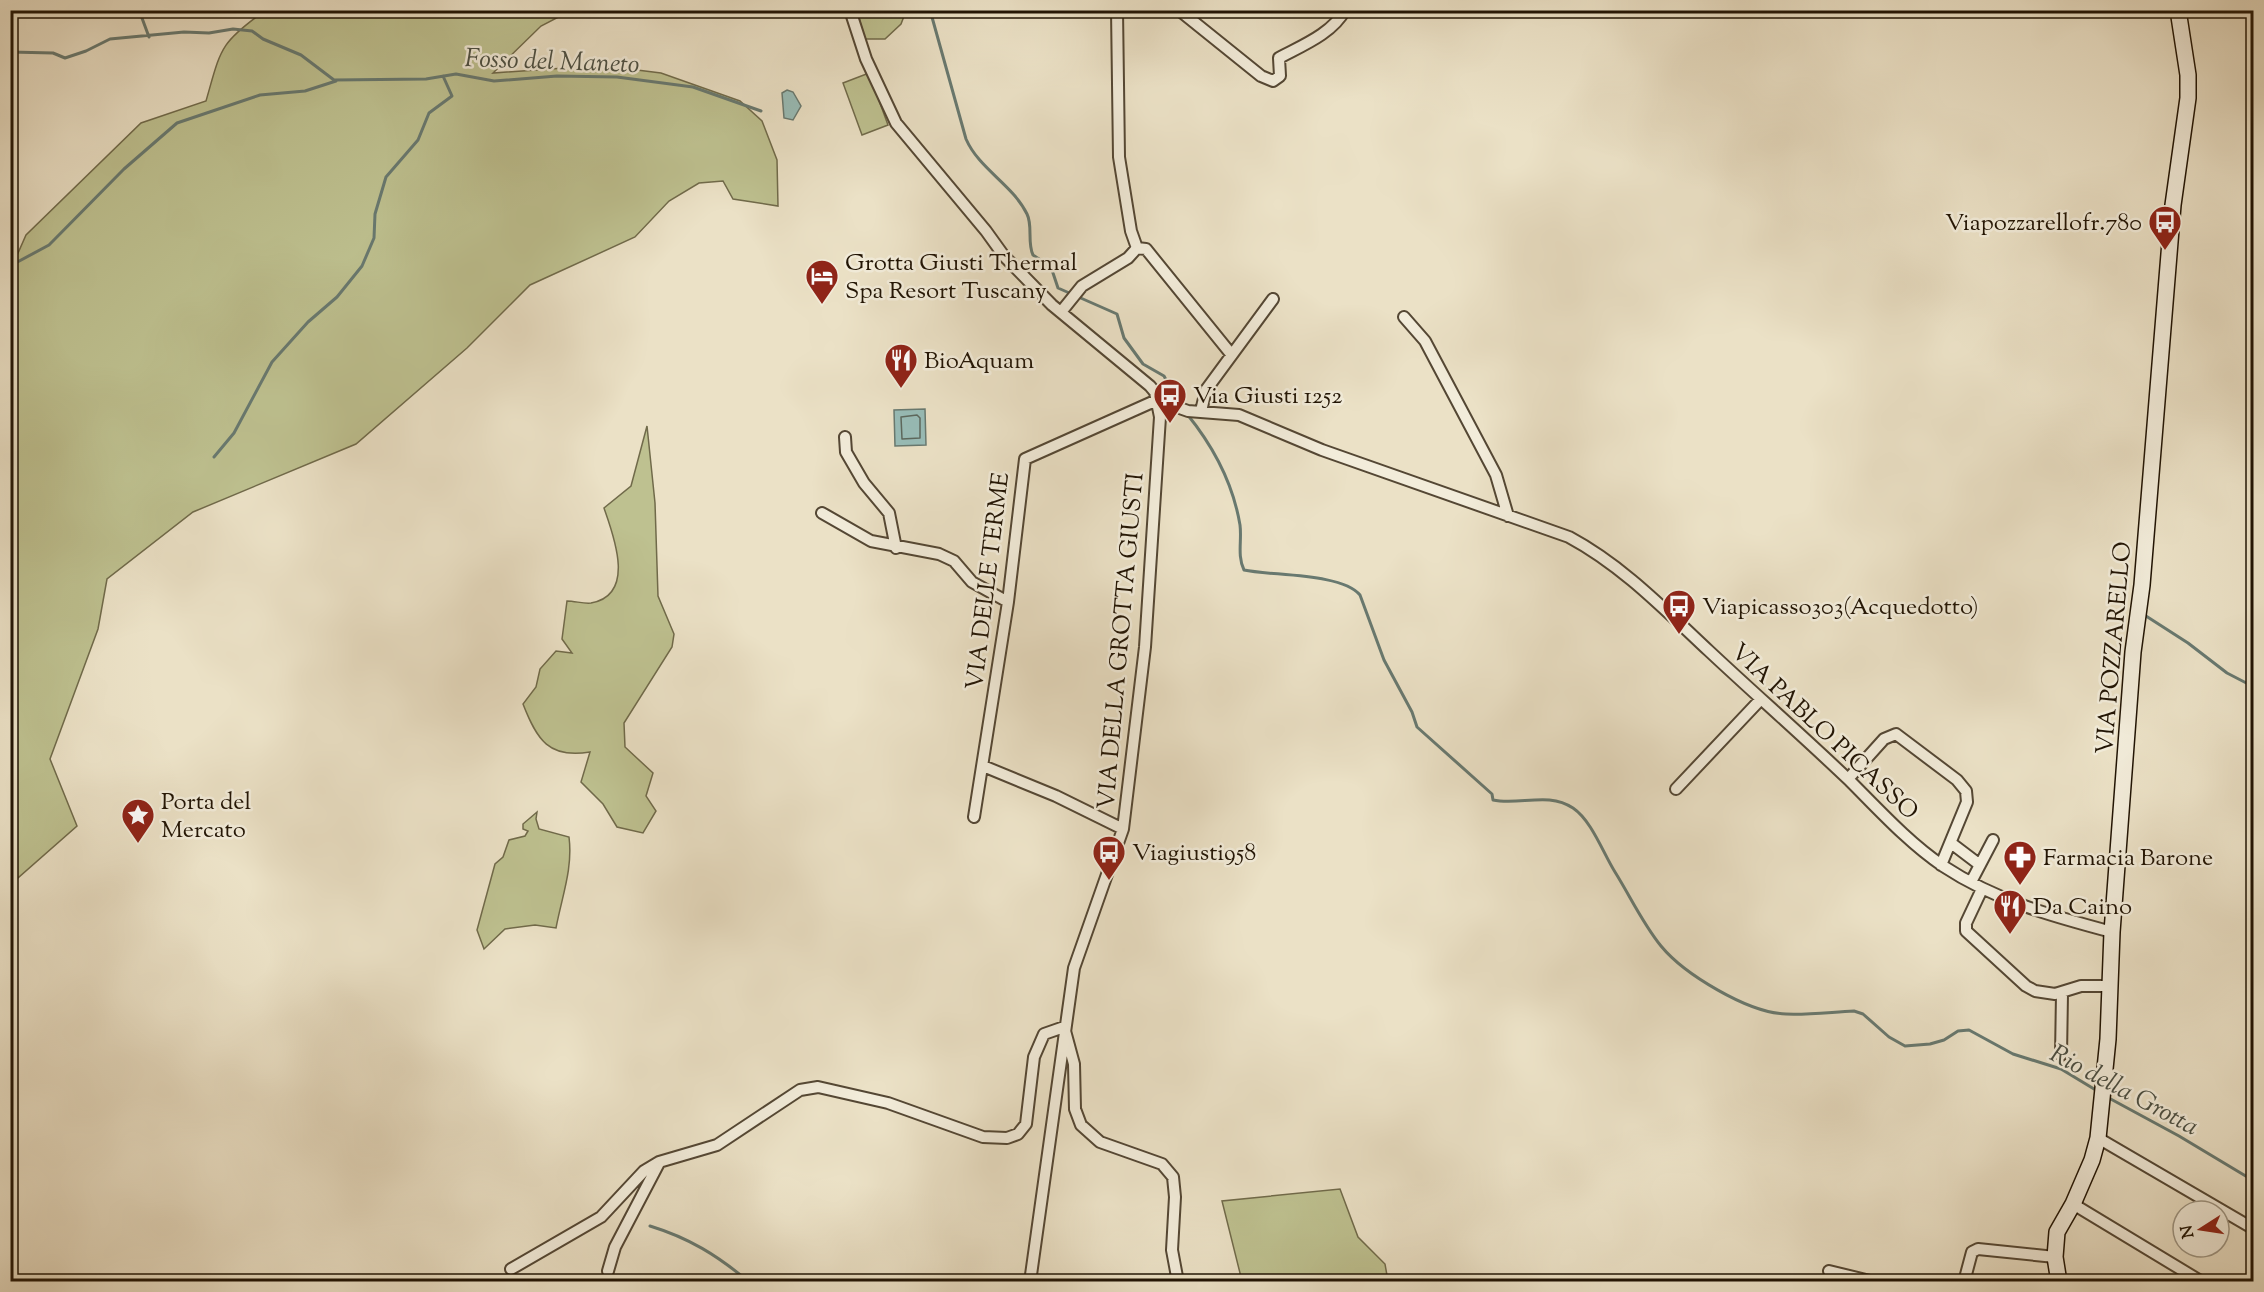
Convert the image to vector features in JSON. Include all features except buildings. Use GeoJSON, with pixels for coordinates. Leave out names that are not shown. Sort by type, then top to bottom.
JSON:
{"type":"FeatureCollection","features":[{"type":"Feature","properties":{"kind":"street"},"geometry":{"type":"LineString","coordinates":[[850,10],[866,59],[896,123],[1004,256],[1044,297],[1150,386],[1157,400]]}},
{"type":"Feature","properties":{"kind":"street"},"geometry":{"type":"LineString","coordinates":[[1117,10],[1119,157],[1131,231],[1137,248]]}},
{"type":"Feature","properties":{"kind":"street"},"geometry":{"type":"LineString","coordinates":[[1179,10],[1261,76],[1273,81],[1280,76],[1279,58],[1330,28],[1339,21],[1345,10]]}},
{"type":"Feature","properties":{"kind":"street","name":"VIA POZZARELLO"},"geometry":{"type":"LineString","coordinates":[[2059,1281],[2055,1257],[2057,1232],[2073,1204],[2092,1160],[2098,1138],[2108,1039],[2112,932],[2173,205],[2188,98],[2188,75],[2178,10]]}},
{"type":"Feature","properties":{"kind":"street"},"geometry":{"type":"LineString","coordinates":[[1061,312],[1082,286],[1128,258],[1137,248]]}},
{"type":"Feature","properties":{"kind":"street"},"geometry":{"type":"LineString","coordinates":[[1137,248],[1146,249],[1231,354]]}},
{"type":"Feature","properties":{"kind":"street"},"geometry":{"type":"LineString","coordinates":[[1201,411],[1206,390],[1273,299]]}},
{"type":"Feature","properties":{"kind":"street"},"geometry":{"type":"LineString","coordinates":[[1404,317],[1425,340],[1497,475],[1508,516]]}},
{"type":"Feature","properties":{"kind":"street","name":"VIA PABLO PICASSO"},"geometry":{"type":"LineString","coordinates":[[1157,400],[1188,411],[1239,415],[1322,450],[1569,537],[1611,562],[1848,779],[1914,843],[1941,865],[1982,889],[2017,905],[2112,932]]}},
{"type":"Feature","properties":{"kind":"street","name":"VIA DELLA GROTTA GIUSTI"},"geometry":{"type":"LineString","coordinates":[[1030,1281],[1046,1182],[1064,1027],[1079,950],[1123,829],[1145,647],[1155,476],[1161,428],[1157,400]]}},
{"type":"Feature","properties":{"kind":"street","name":"VIA DELLE TERME"},"geometry":{"type":"LineString","coordinates":[[974,817],[1008,602],[1025,459],[1157,400]]}},
{"type":"Feature","properties":{"kind":"street"},"geometry":{"type":"LineString","coordinates":[[845,436],[846,452],[864,483],[889,513],[896,548]]}},
{"type":"Feature","properties":{"kind":"street"},"geometry":{"type":"LineString","coordinates":[[822,513],[871,541],[896,548],[939,554],[954,561],[972,582],[1008,602]]}},
{"type":"Feature","properties":{"kind":"street"},"geometry":{"type":"LineString","coordinates":[[1676,789],[1761,699]]}},
{"type":"Feature","properties":{"kind":"street"},"geometry":{"type":"LineString","coordinates":[[1848,779],[1884,739],[1893,735],[1901,735],[1957,780],[1966,791],[1965,809],[1941,865]]}},
{"type":"Feature","properties":{"kind":"street"},"geometry":{"type":"LineString","coordinates":[[983,766],[1056,796],[1123,829]]}},
{"type":"Feature","properties":{"kind":"street"},"geometry":{"type":"LineString","coordinates":[[1971,882],[1993,840]]}},
{"type":"Feature","properties":{"kind":"street"},"geometry":{"type":"LineString","coordinates":[[1951,843],[1980,865]]}},
{"type":"Feature","properties":{"kind":"street"},"geometry":{"type":"LineString","coordinates":[[1982,889],[1966,923],[1966,931],[1970,938],[2026,986],[2035,991],[2062,994],[2081,986],[2109,986]]}},
{"type":"Feature","properties":{"kind":"street"},"geometry":{"type":"LineString","coordinates":[[2061,1054],[2062,994]]}},
{"type":"Feature","properties":{"kind":"street"},"geometry":{"type":"LineString","coordinates":[[511,1269],[586,1228],[601,1217],[644,1171],[659,1162],[717,1145],[800,1090],[818,1087],[922,1113],[983,1137],[1007,1138],[1018,1134],[1026,1124],[1034,1057],[1041,1039],[1050,1030],[1064,1027],[1074,1064],[1075,1109],[1081,1125],[1101,1142],[1162,1164],[1173,1177],[1175,1197],[1172,1250],[1178,1281]]}},
{"type":"Feature","properties":{"kind":"street"},"geometry":{"type":"LineString","coordinates":[[2098,1138],[2253,1229]]}},
{"type":"Feature","properties":{"kind":"street"},"geometry":{"type":"LineString","coordinates":[[608,1271],[619,1239],[659,1162]]}},
{"type":"Feature","properties":{"kind":"street"},"geometry":{"type":"LineString","coordinates":[[2073,1204],[2202,1281]]}},
{"type":"Feature","properties":{"kind":"street"},"geometry":{"type":"LineString","coordinates":[[1964,1281],[1972,1252],[1978,1249],[2055,1257]]}},
{"type":"Feature","properties":{"kind":"street"},"geometry":{"type":"LineString","coordinates":[[1830,1270],[1874,1281]]}},
{"type":"Feature","properties":{"kind":"green space"},"geometry":{"type":"Polygon","coordinates":[[[266,10],[570,11],[541,26],[493,73],[579,67],[629,69],[661,73],[740,101],[762,121],[777,160],[778,206],[733,199],[723,181],[699,183],[669,201],[635,237],[530,285],[467,348],[356,444],[193,512],[107,579],[98,629],[50,759],[77,826],[11,884],[11,269],[26,235],[141,123],[206,101],[224,48],[239,31],[266,10]]]}},
{"type":"Feature","properties":{"kind":"green space"},"geometry":{"type":"Polygon","coordinates":[[[857,11],[906,11],[901,24],[885,39],[865,39],[857,11]]]}},
{"type":"Feature","properties":{"kind":"green space"},"geometry":{"type":"Polygon","coordinates":[[[869,73],[888,125],[862,135],[843,83],[869,73]]]}},
{"type":"Feature","properties":{"kind":"green space"},"geometry":{"type":"Polygon","coordinates":[[[647,426],[655,503],[658,596],[674,634],[672,647],[624,723],[625,747],[653,773],[646,796],[656,811],[643,833],[617,827],[603,804],[581,782],[590,752],[564,753],[546,744],[534,728],[523,704],[536,687],[540,669],[556,651],[572,653],[562,639],[567,601],[591,603],[605,598],[614,588],[618,576],[618,562],[616,547],[604,508],[631,486],[647,426]]]}},
{"type":"Feature","properties":{"kind":"green space"},"geometry":{"type":"Polygon","coordinates":[[[537,812],[536,819],[539,829],[569,837],[570,860],[556,928],[535,925],[505,929],[484,949],[477,930],[495,864],[503,857],[509,840],[525,836],[528,831],[523,829],[523,824],[537,812]]]}},
{"type":"Feature","properties":{"kind":"green space"},"geometry":{"type":"Polygon","coordinates":[[[1340,1189],[1358,1237],[1385,1264],[1388,1281],[1242,1281],[1222,1201],[1340,1189]]]}},
{"type":"Feature","properties":{"kind":"water"},"geometry":{"type":"Polygon","coordinates":[[[787,90],[793,92],[801,106],[793,120],[784,118],[782,93],[787,90]]]}},
{"type":"Feature","properties":{"kind":"water"},"geometry":{"type":"Polygon","coordinates":[[[925,409],[926,445],[895,446],[894,410],[925,409]]]}},
{"type":"Feature","properties":{"kind":"waterway"},"geometry":{"type":"LineString","coordinates":[[139,10],[149,37]]}},
{"type":"Feature","properties":{"kind":"waterway"},"geometry":{"type":"LineString","coordinates":[[930,10],[966,139],[979,159],[1013,194],[1027,214],[1033,255],[1051,267],[1058,288],[1117,314],[1124,338],[1143,364],[1164,376],[1179,404]]}},
{"type":"Feature","properties":{"kind":"waterway"},"geometry":{"type":"LineString","coordinates":[[10,52],[53,53],[65,58],[110,39],[184,32],[209,33],[233,29],[252,31],[263,39],[301,55],[334,80],[426,79],[456,74],[494,81],[557,76],[617,77],[693,87],[761,111]]}},
{"type":"Feature","properties":{"kind":"waterway","name":"Fosso del Maneto"},"geometry":{"type":"LineString","coordinates":[[214,457],[234,433],[272,362],[308,322],[337,297],[362,266],[374,238],[375,214],[386,177],[418,140],[429,113],[452,96],[443,76]]}},
{"type":"Feature","properties":{"kind":"waterway"},"geometry":{"type":"LineString","coordinates":[[10,266],[49,245],[124,169],[177,123],[260,95],[305,91],[336,81]]}},
{"type":"Feature","properties":{"kind":"waterway","name":"Rio della Grotta"},"geometry":{"type":"LineString","coordinates":[[1187,414],[1213,452],[1227,480],[1237,509],[1240,525],[1240,554],[1244,570],[1323,579],[1351,588],[1360,595],[1384,660],[1412,712],[1417,727],[1492,794],[1493,800],[1554,800],[1573,808],[1580,814],[1591,829],[1648,929],[1671,957],[1701,980],[1736,999],[1771,1012],[1811,1014],[1854,1011],[1863,1014],[1889,1037],[1905,1046],[1930,1044],[1944,1040],[1958,1031],[1969,1030],[2013,1054],[2061,1069],[2099,1092]]}},
{"type":"Feature","properties":{"kind":"waterway"},"geometry":{"type":"LineString","coordinates":[[2146,616],[2188,643],[2227,673],[2254,687]]}},
{"type":"Feature","properties":{"kind":"waterway","name":"Rio della Grotta"},"geometry":{"type":"LineString","coordinates":[[2107,1097],[2179,1136],[2254,1181]]}},
{"type":"Feature","properties":{"kind":"waterway"},"geometry":{"type":"LineString","coordinates":[[650,1226],[702,1248],[749,1282]]}},
{"type":"Feature","properties":{"kind":"place","name":"Viapozzarellofr.780"},"geometry":{"type":"Point","coordinates":[2165,251]}},
{"type":"Feature","properties":{"kind":"place","name":"Grotta Giusti Thermal Spa Resort Tuscany"},"geometry":{"type":"Point","coordinates":[822,305]}},
{"type":"Feature","properties":{"kind":"place","name":"BioAquam"},"geometry":{"type":"Point","coordinates":[901,389]}},
{"type":"Feature","properties":{"kind":"place","name":"Via Giusti 1252"},"geometry":{"type":"Point","coordinates":[1170,424]}},
{"type":"Feature","properties":{"kind":"place","name":"Viapicasso303(Acquedotto)"},"geometry":{"type":"Point","coordinates":[1679,635]}},
{"type":"Feature","properties":{"kind":"place","name":"Porta del Mercato"},"geometry":{"type":"Point","coordinates":[138,844]}},
{"type":"Feature","properties":{"kind":"place","name":"Viagiusti958"},"geometry":{"type":"Point","coordinates":[1109,881]}},
{"type":"Feature","properties":{"kind":"place","name":"Farmacia Barone"},"geometry":{"type":"Point","coordinates":[2020,886]}},
{"type":"Feature","properties":{"kind":"place","name":"Da Caino"},"geometry":{"type":"Point","coordinates":[2010,935]}}]}
